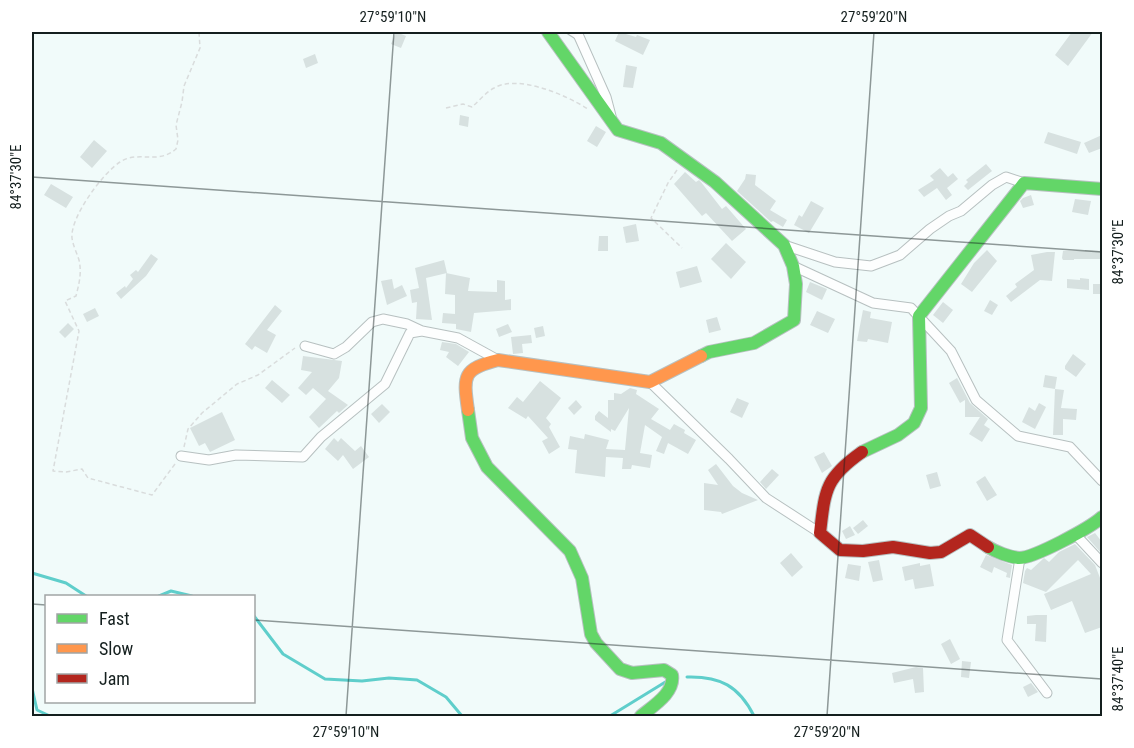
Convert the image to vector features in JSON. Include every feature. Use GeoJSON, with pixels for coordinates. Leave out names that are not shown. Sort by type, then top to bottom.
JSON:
{"type":"FeatureCollection","features":[{"type":"Feature","properties":{"kind":"street"},"geometry":{"type":"LineString","coordinates":[[548,32],[618,130],[662,143],[714,182],[784,245],[836,262],[871,266],[900,255],[930,229],[949,216],[961,212],[1005,177],[1024,183],[1102,189]]}},
{"type":"Feature","properties":{"kind":"street"},"geometry":{"type":"LineString","coordinates":[[579,35],[606,97],[613,123]]}},
{"type":"Feature","properties":{"kind":"street"},"geometry":{"type":"LineString","coordinates":[[820,533],[820,517],[825,494],[834,475],[861,453],[898,435],[914,423],[921,408],[919,316],[1024,183]]}},
{"type":"Feature","properties":{"kind":"street"},"geometry":{"type":"LineString","coordinates":[[305,346],[334,354],[346,347],[372,322],[383,319],[407,324],[422,331],[458,338],[498,360],[650,382],[709,352],[754,343],[794,320],[796,284],[793,266],[784,245]]}},
{"type":"Feature","properties":{"kind":"street"},"geometry":{"type":"LineString","coordinates":[[793,266],[873,303],[911,308],[951,351],[976,400],[1018,436],[1070,447],[1102,481]]}},
{"type":"Feature","properties":{"kind":"street"},"geometry":{"type":"LineString","coordinates":[[181,456],[209,460],[236,454],[303,457],[321,437],[385,384],[410,333],[422,331]]}},
{"type":"Feature","properties":{"kind":"street"},"geometry":{"type":"LineString","coordinates":[[498,360],[475,366],[468,375],[465,391],[472,438],[487,467],[570,551],[582,578],[591,633],[596,643],[620,669],[632,673],[664,670],[672,675],[669,690],[641,717]]}},
{"type":"Feature","properties":{"kind":"street"},"geometry":{"type":"LineString","coordinates":[[650,382],[729,459],[765,498],[820,533],[840,550],[863,551],[893,547],[930,553],[940,552],[970,535],[995,551],[1020,558],[1075,534],[1102,517]]}},
{"type":"Feature","properties":{"kind":"street"},"geometry":{"type":"LineString","coordinates":[[1075,534],[1102,563]]}},
{"type":"Feature","properties":{"kind":"street"},"geometry":{"type":"LineString","coordinates":[[1020,558],[1006,640],[1047,693]]}},
{"type":"Feature","properties":{"kind":"lane"},"geometry":{"type":"LineString","coordinates":[[570,32],[579,35]]}},
{"type":"Feature","properties":{"kind":"path"},"geometry":{"type":"LineString","coordinates":[[199,32],[200,48],[184,86],[183,102],[176,125],[178,140],[176,149],[170,155],[160,158],[130,158],[120,162],[96,185],[78,215],[72,236],[79,262],[80,279],[76,296],[65,301],[79,331],[53,471],[66,472],[82,469],[88,478],[152,495],[184,452],[188,429],[202,413],[237,384],[258,375],[292,349],[305,346]]}},
{"type":"Feature","properties":{"kind":"path"},"geometry":{"type":"LineString","coordinates":[[446,108],[463,104],[472,107],[493,88],[508,83],[525,83],[578,103],[593,112]]}},
{"type":"Feature","properties":{"kind":"path"},"geometry":{"type":"LineString","coordinates":[[682,248],[651,218],[675,171],[687,162]]}},
{"type":"Feature","properties":{"kind":"building"},"geometry":{"type":"Polygon","coordinates":[[[396,32],[406,36],[401,48],[391,44],[396,32]]]}},
{"type":"Feature","properties":{"kind":"building"},"geometry":{"type":"Polygon","coordinates":[[[619,32],[650,40],[643,55],[615,41],[619,32]]]}},
{"type":"Feature","properties":{"kind":"building"},"geometry":{"type":"Polygon","coordinates":[[[1072,32],[1093,32],[1068,66],[1055,55],[1072,32]]]}},
{"type":"Feature","properties":{"kind":"building"},"geometry":{"type":"Polygon","coordinates":[[[315,54],[318,63],[306,68],[303,59],[315,54]]]}},
{"type":"Feature","properties":{"kind":"building"},"geometry":{"type":"Polygon","coordinates":[[[626,65],[637,67],[633,88],[623,87],[626,65]]]}},
{"type":"Feature","properties":{"kind":"building"},"geometry":{"type":"Polygon","coordinates":[[[460,115],[469,117],[468,127],[459,125],[460,115]]]}},
{"type":"Feature","properties":{"kind":"building"},"geometry":{"type":"Polygon","coordinates":[[[596,126],[606,132],[597,147],[587,141],[596,126]]]}},
{"type":"Feature","properties":{"kind":"building"},"geometry":{"type":"Polygon","coordinates":[[[1048,132],[1081,142],[1077,154],[1044,143],[1048,132]]]}},
{"type":"Feature","properties":{"kind":"building"},"geometry":{"type":"Polygon","coordinates":[[[1102,135],[1102,148],[1089,153],[1084,143],[1102,135]]]}},
{"type":"Feature","properties":{"kind":"building"},"geometry":{"type":"Polygon","coordinates":[[[94,140],[107,151],[92,168],[80,157],[94,140]]]}},
{"type":"Feature","properties":{"kind":"building"},"geometry":{"type":"Polygon","coordinates":[[[986,164],[992,171],[968,190],[964,186],[968,182],[966,180],[986,164]]]}},
{"type":"Feature","properties":{"kind":"building"},"geometry":{"type":"Polygon","coordinates":[[[940,168],[948,177],[953,173],[958,179],[947,188],[952,195],[946,200],[937,188],[924,197],[918,190],[934,180],[930,176],[940,168]]]}},
{"type":"Feature","properties":{"kind":"building"},"geometry":{"type":"Polygon","coordinates":[[[685,172],[696,182],[699,180],[722,209],[726,206],[746,229],[732,241],[706,213],[702,216],[674,184],[685,172]]]}},
{"type":"Feature","properties":{"kind":"building"},"geometry":{"type":"Polygon","coordinates":[[[746,174],[756,175],[755,185],[776,201],[770,210],[787,220],[783,227],[771,222],[737,191],[746,174]]]}},
{"type":"Feature","properties":{"kind":"building"},"geometry":{"type":"Polygon","coordinates":[[[51,184],[73,197],[66,208],[44,195],[51,184]]]}},
{"type":"Feature","properties":{"kind":"building"},"geometry":{"type":"Polygon","coordinates":[[[1031,195],[1034,205],[1023,208],[1020,201],[1031,195]]]}},
{"type":"Feature","properties":{"kind":"building"},"geometry":{"type":"Polygon","coordinates":[[[1075,199],[1091,201],[1088,215],[1072,212],[1075,199]]]}},
{"type":"Feature","properties":{"kind":"building"},"geometry":{"type":"Polygon","coordinates":[[[811,201],[824,208],[809,233],[794,225],[799,215],[802,217],[811,201]]]}},
{"type":"Feature","properties":{"kind":"building"},"geometry":{"type":"Polygon","coordinates":[[[636,224],[639,241],[626,243],[623,227],[636,224]]]}},
{"type":"Feature","properties":{"kind":"building"},"geometry":{"type":"Polygon","coordinates":[[[599,236],[608,236],[608,251],[598,251],[599,236]]]}},
{"type":"Feature","properties":{"kind":"building"},"geometry":{"type":"Polygon","coordinates":[[[726,243],[746,262],[731,279],[711,259],[726,243]]]}},
{"type":"Feature","properties":{"kind":"building"},"geometry":{"type":"Polygon","coordinates":[[[987,250],[997,261],[972,292],[961,284],[974,263],[987,250]]]}},
{"type":"Feature","properties":{"kind":"building"},"geometry":{"type":"Polygon","coordinates":[[[1063,251],[1102,251],[1102,259],[1063,260],[1062,258],[1063,251]]]}},
{"type":"Feature","properties":{"kind":"building"},"geometry":{"type":"Polygon","coordinates":[[[1055,252],[1052,281],[1040,280],[1011,302],[1006,296],[1017,287],[1015,284],[1034,270],[1031,255],[1055,252]]]}},
{"type":"Feature","properties":{"kind":"building"},"geometry":{"type":"Polygon","coordinates":[[[151,254],[158,259],[146,276],[121,299],[116,293],[125,286],[126,288],[133,279],[130,275],[136,270],[138,272],[151,254]]]}},
{"type":"Feature","properties":{"kind":"building"},"geometry":{"type":"Polygon","coordinates":[[[444,260],[447,273],[426,278],[432,320],[416,319],[417,302],[412,303],[410,290],[419,288],[415,268],[444,260]]]}},
{"type":"Feature","properties":{"kind":"building"},"geometry":{"type":"Polygon","coordinates":[[[697,266],[702,282],[680,288],[676,272],[697,266]]]}},
{"type":"Feature","properties":{"kind":"building"},"geometry":{"type":"Polygon","coordinates":[[[446,273],[470,278],[468,291],[497,292],[497,280],[505,281],[505,300],[511,299],[511,310],[474,313],[471,332],[456,329],[456,324],[442,323],[443,313],[455,314],[455,295],[445,294],[446,273]]]}},
{"type":"Feature","properties":{"kind":"building"},"geometry":{"type":"Polygon","coordinates":[[[1080,278],[1089,279],[1089,290],[1067,288],[1067,279],[1080,280],[1080,278]]]}},
{"type":"Feature","properties":{"kind":"building"},"geometry":{"type":"Polygon","coordinates":[[[392,279],[394,289],[402,285],[407,296],[387,305],[381,281],[392,279]]]}},
{"type":"Feature","properties":{"kind":"building"},"geometry":{"type":"Polygon","coordinates":[[[810,282],[827,289],[822,300],[806,292],[810,282]]]}},
{"type":"Feature","properties":{"kind":"building"},"geometry":{"type":"Polygon","coordinates":[[[1093,284],[1102,284],[1102,294],[1093,294],[1093,284]]]}},
{"type":"Feature","properties":{"kind":"building"},"geometry":{"type":"Polygon","coordinates":[[[990,300],[998,305],[992,315],[984,311],[990,300]]]}},
{"type":"Feature","properties":{"kind":"building"},"geometry":{"type":"Polygon","coordinates":[[[943,302],[953,310],[943,323],[933,315],[943,302]]]}},
{"type":"Feature","properties":{"kind":"building"},"geometry":{"type":"Polygon","coordinates":[[[275,305],[282,311],[267,330],[276,335],[267,353],[255,346],[252,350],[245,344],[275,305]]]}},
{"type":"Feature","properties":{"kind":"building"},"geometry":{"type":"Polygon","coordinates":[[[95,308],[99,316],[87,322],[83,314],[95,308]]]}},
{"type":"Feature","properties":{"kind":"building"},"geometry":{"type":"Polygon","coordinates":[[[863,310],[871,312],[870,318],[892,322],[888,343],[868,339],[867,342],[857,341],[863,310]]]}},
{"type":"Feature","properties":{"kind":"building"},"geometry":{"type":"Polygon","coordinates":[[[817,311],[835,319],[828,333],[810,325],[817,311]]]}},
{"type":"Feature","properties":{"kind":"building"},"geometry":{"type":"Polygon","coordinates":[[[717,317],[721,330],[709,333],[706,320],[717,317]]]}},
{"type":"Feature","properties":{"kind":"building"},"geometry":{"type":"Polygon","coordinates":[[[68,323],[74,329],[65,338],[59,332],[68,323]]]}},
{"type":"Feature","properties":{"kind":"building"},"geometry":{"type":"Polygon","coordinates":[[[508,324],[512,332],[499,337],[496,329],[508,324]]]}},
{"type":"Feature","properties":{"kind":"building"},"geometry":{"type":"Polygon","coordinates":[[[543,326],[545,336],[536,338],[534,328],[543,326]]]}},
{"type":"Feature","properties":{"kind":"building"},"geometry":{"type":"Polygon","coordinates":[[[531,335],[532,343],[522,344],[523,353],[513,354],[511,337],[531,335]]]}},
{"type":"Feature","properties":{"kind":"building"},"geometry":{"type":"Polygon","coordinates":[[[442,342],[456,344],[469,352],[458,366],[446,357],[449,352],[440,350],[442,342]]]}},
{"type":"Feature","properties":{"kind":"building"},"geometry":{"type":"Polygon","coordinates":[[[1073,354],[1086,364],[1076,377],[1065,369],[1073,354]]]}},
{"type":"Feature","properties":{"kind":"building"},"geometry":{"type":"Polygon","coordinates":[[[303,356],[342,361],[339,378],[328,391],[348,405],[339,413],[337,411],[319,428],[309,417],[326,399],[313,388],[306,395],[298,388],[312,372],[301,370],[303,356]]]}},
{"type":"Feature","properties":{"kind":"building"},"geometry":{"type":"Polygon","coordinates":[[[1045,375],[1057,377],[1055,389],[1043,387],[1045,375]]]}},
{"type":"Feature","properties":{"kind":"building"},"geometry":{"type":"Polygon","coordinates":[[[957,378],[970,403],[988,419],[984,425],[990,429],[982,442],[969,434],[980,417],[965,417],[965,400],[960,403],[949,383],[957,378]]]}},
{"type":"Feature","properties":{"kind":"building"},"geometry":{"type":"Polygon","coordinates":[[[272,380],[290,395],[282,403],[265,388],[272,380]]]}},
{"type":"Feature","properties":{"kind":"building"},"geometry":{"type":"Polygon","coordinates":[[[540,381],[561,398],[546,418],[551,424],[549,427],[560,447],[549,454],[542,441],[548,438],[528,416],[526,419],[508,408],[517,397],[523,402],[540,381]]]}},
{"type":"Feature","properties":{"kind":"building"},"geometry":{"type":"Polygon","coordinates":[[[630,388],[637,390],[636,394],[659,409],[651,419],[670,430],[674,424],[696,440],[688,454],[668,443],[664,454],[656,451],[662,437],[645,425],[640,453],[652,455],[650,468],[632,465],[631,469],[622,469],[623,458],[606,457],[605,477],[575,473],[577,450],[568,449],[570,436],[584,439],[585,434],[609,440],[606,449],[625,450],[629,408],[615,431],[611,429],[611,432],[595,420],[595,416],[599,411],[608,418],[608,400],[614,400],[614,393],[621,394],[630,388]]]}},
{"type":"Feature","properties":{"kind":"building"},"geometry":{"type":"Polygon","coordinates":[[[1055,389],[1064,390],[1061,408],[1077,409],[1076,420],[1063,419],[1063,435],[1053,435],[1055,389]]]}},
{"type":"Feature","properties":{"kind":"building"},"geometry":{"type":"Polygon","coordinates":[[[737,398],[749,403],[742,418],[730,412],[737,398]]]}},
{"type":"Feature","properties":{"kind":"building"},"geometry":{"type":"Polygon","coordinates":[[[576,400],[582,407],[574,415],[568,408],[576,400]]]}},
{"type":"Feature","properties":{"kind":"building"},"geometry":{"type":"Polygon","coordinates":[[[1039,403],[1046,407],[1035,429],[1022,422],[1029,407],[1035,411],[1039,403]]]}},
{"type":"Feature","properties":{"kind":"building"},"geometry":{"type":"Polygon","coordinates":[[[382,404],[390,412],[379,423],[371,414],[382,404]]]}},
{"type":"Feature","properties":{"kind":"building"},"geometry":{"type":"Polygon","coordinates":[[[222,412],[235,440],[210,452],[205,443],[199,446],[190,428],[222,412]]]}},
{"type":"Feature","properties":{"kind":"building"},"geometry":{"type":"Polygon","coordinates":[[[334,438],[338,442],[341,438],[355,451],[361,446],[369,457],[353,469],[343,455],[338,461],[325,449],[334,438]]]}},
{"type":"Feature","properties":{"kind":"building"},"geometry":{"type":"Polygon","coordinates":[[[824,452],[832,466],[822,473],[814,457],[824,452]]]}},
{"type":"Feature","properties":{"kind":"building"},"geometry":{"type":"Polygon","coordinates":[[[716,464],[733,486],[758,500],[722,514],[704,510],[704,483],[718,485],[708,470],[716,464]]]}},
{"type":"Feature","properties":{"kind":"building"},"geometry":{"type":"Polygon","coordinates":[[[772,469],[779,475],[766,489],[760,482],[772,469]]]}},
{"type":"Feature","properties":{"kind":"building"},"geometry":{"type":"Polygon","coordinates":[[[937,472],[941,486],[930,489],[926,475],[937,472]]]}},
{"type":"Feature","properties":{"kind":"building"},"geometry":{"type":"Polygon","coordinates":[[[985,476],[997,495],[987,501],[976,482],[985,476]]]}},
{"type":"Feature","properties":{"kind":"building"},"geometry":{"type":"Polygon","coordinates":[[[863,520],[868,526],[858,534],[853,528],[863,520]]]}},
{"type":"Feature","properties":{"kind":"building"},"geometry":{"type":"Polygon","coordinates":[[[850,526],[855,535],[846,539],[842,531],[850,526]]]}},
{"type":"Feature","properties":{"kind":"building"},"geometry":{"type":"Polygon","coordinates":[[[1095,533],[1102,542],[1102,554],[1087,537],[1095,533]]]}},
{"type":"Feature","properties":{"kind":"building"},"geometry":{"type":"Polygon","coordinates":[[[1075,544],[1095,565],[1102,583],[1102,627],[1085,633],[1072,601],[1051,610],[1044,594],[1091,574],[1078,560],[1046,592],[1023,583],[1027,568],[1031,570],[1044,558],[1049,562],[1059,552],[1075,544]]]}},
{"type":"Feature","properties":{"kind":"building"},"geometry":{"type":"Polygon","coordinates":[[[791,553],[803,567],[792,577],[780,563],[791,553]]]}},
{"type":"Feature","properties":{"kind":"building"},"geometry":{"type":"Polygon","coordinates":[[[986,555],[1012,565],[1010,578],[1006,577],[1007,573],[994,567],[992,573],[980,567],[986,555]]]}},
{"type":"Feature","properties":{"kind":"building"},"geometry":{"type":"Polygon","coordinates":[[[879,560],[883,580],[873,582],[868,562],[879,560]]]}},
{"type":"Feature","properties":{"kind":"building"},"geometry":{"type":"Polygon","coordinates":[[[920,563],[920,566],[930,564],[934,586],[915,589],[913,579],[905,581],[902,567],[920,563]]]}},
{"type":"Feature","properties":{"kind":"building"},"geometry":{"type":"Polygon","coordinates":[[[848,564],[861,566],[859,581],[845,578],[848,564]]]}},
{"type":"Feature","properties":{"kind":"building"},"geometry":{"type":"Polygon","coordinates":[[[1047,615],[1046,642],[1035,641],[1036,624],[1027,624],[1027,616],[1047,615]]]}},
{"type":"Feature","properties":{"kind":"building"},"geometry":{"type":"Polygon","coordinates":[[[950,639],[960,659],[951,664],[941,644],[950,639]]]}},
{"type":"Feature","properties":{"kind":"building"},"geometry":{"type":"Polygon","coordinates":[[[962,661],[971,662],[969,678],[961,677],[962,661]]]}},
{"type":"Feature","properties":{"kind":"building"},"geometry":{"type":"Polygon","coordinates":[[[916,667],[923,668],[924,692],[915,693],[913,679],[894,683],[892,673],[916,667]]]}},
{"type":"Feature","properties":{"kind":"building"},"geometry":{"type":"Polygon","coordinates":[[[1031,683],[1038,692],[1028,697],[1023,687],[1031,683]]]}},
{"type":"Feature","properties":{"kind":"waterway"},"geometry":{"type":"LineString","coordinates":[[32,573],[66,583],[84,595]]}},
{"type":"Feature","properties":{"kind":"waterway"},"geometry":{"type":"LineString","coordinates":[[161,595],[171,591],[188,595]]}},
{"type":"Feature","properties":{"kind":"waterway"},"geometry":{"type":"LineString","coordinates":[[255,617],[283,654],[325,679],[417,680],[446,697],[462,716]]}},
{"type":"Feature","properties":{"kind":"waterway"},"geometry":{"type":"LineString","coordinates":[[687,677],[709,678],[727,685],[742,697],[754,716]]}},
{"type":"Feature","properties":{"kind":"waterway"},"geometry":{"type":"LineString","coordinates":[[610,716],[667,681]]}},
{"type":"Feature","properties":{"kind":"waterway"},"geometry":{"type":"LineString","coordinates":[[32,688],[37,710],[50,716]]}},
{"type":"Feature","properties":{"kind":"traffic: fast"},"geometry":{"type":"LineString","coordinates":[[548,32],[618,130],[661,143],[715,182],[784,245],[793,266],[796,284],[794,320],[754,343],[709,352],[701,356]]}},
{"type":"Feature","properties":{"kind":"traffic: fast"},"geometry":{"type":"LineString","coordinates":[[862,452],[898,435],[914,423],[921,408],[919,316],[1024,183],[1102,189]]}},
{"type":"Feature","properties":{"kind":"traffic: fast"},"geometry":{"type":"LineString","coordinates":[[468,410],[472,438],[487,467],[570,551],[582,578],[591,634],[596,643],[620,669],[632,673],[664,670],[672,675],[672,682],[667,693],[641,716]]}},
{"type":"Feature","properties":{"kind":"traffic: fast"},"geometry":{"type":"LineString","coordinates":[[988,547],[1011,557],[1026,557],[1062,542],[1102,517]]}},
{"type":"Feature","properties":{"kind":"traffic: slow"},"geometry":{"type":"LineString","coordinates":[[468,410],[466,389],[468,375],[478,367],[498,360],[650,382],[701,356]]}},
{"type":"Feature","properties":{"kind":"traffic: jam"},"geometry":{"type":"LineString","coordinates":[[862,452],[834,478],[823,506],[820,533],[840,550],[863,551],[893,547],[930,553],[941,552],[970,535],[988,547]]}}]}
